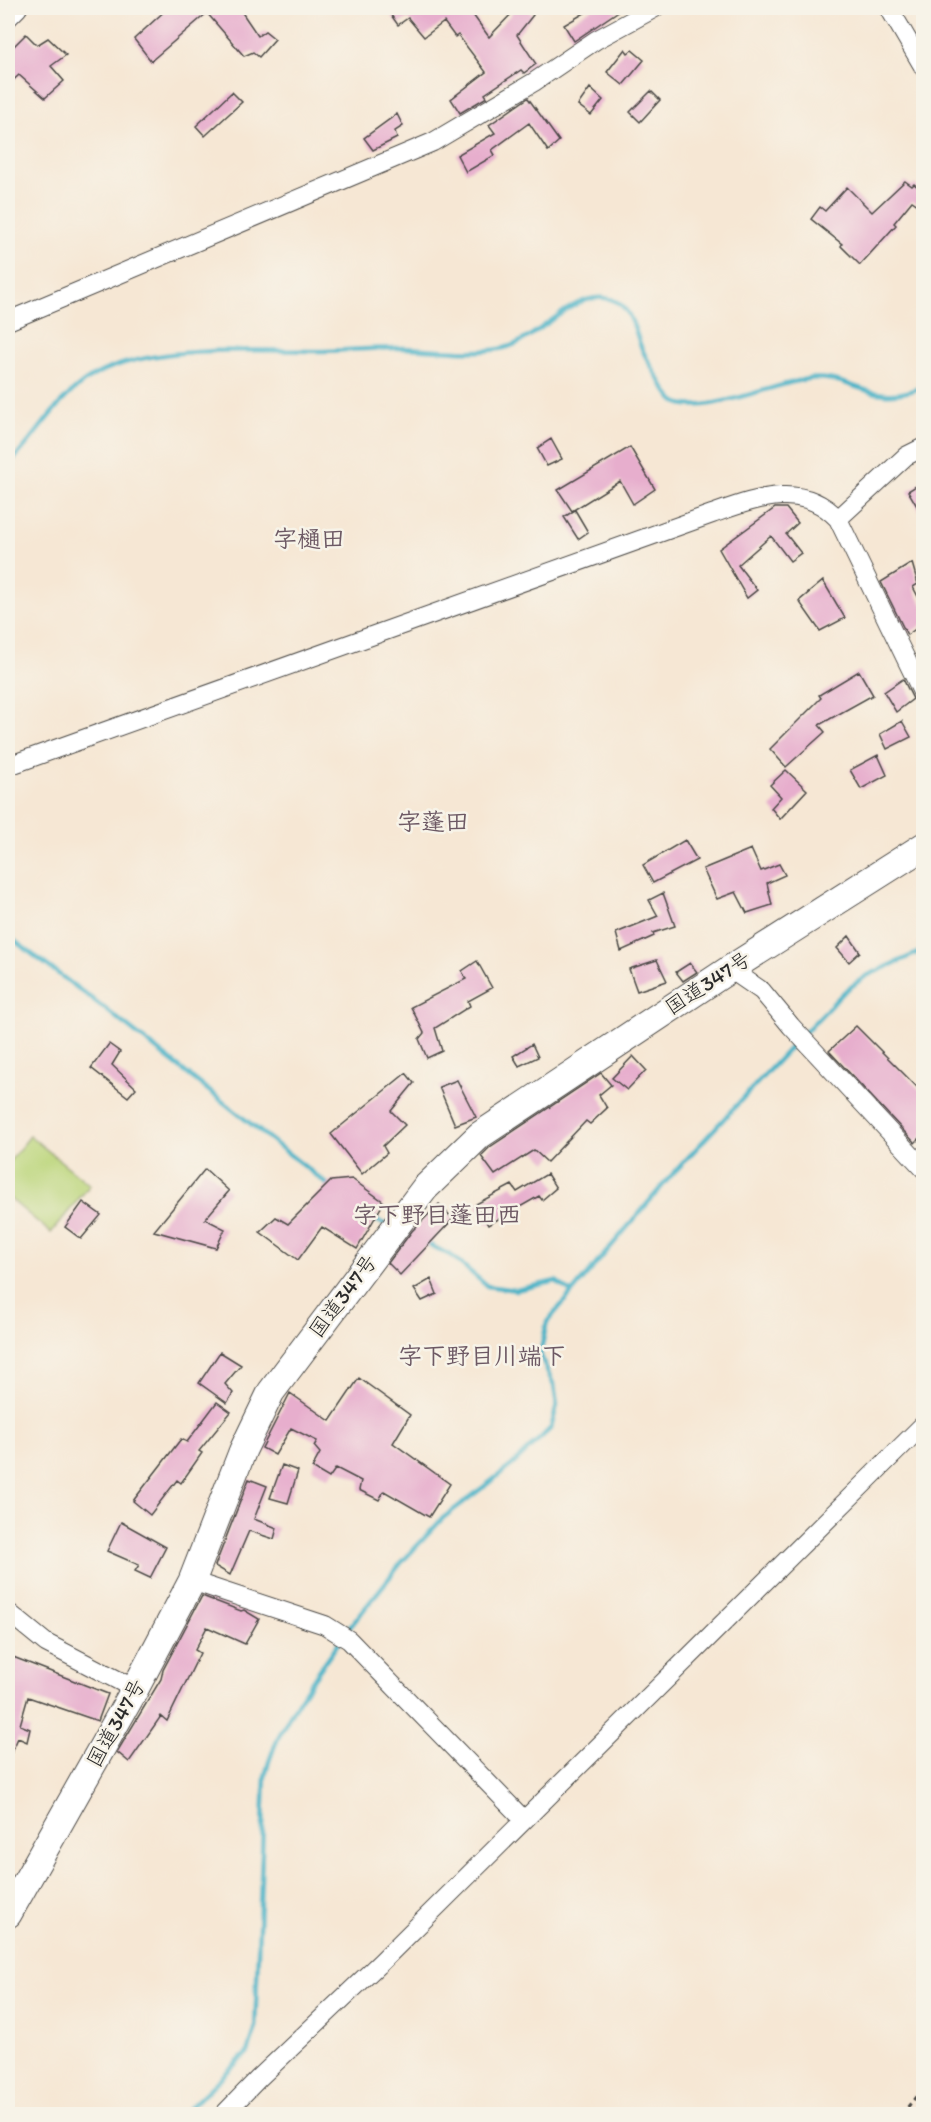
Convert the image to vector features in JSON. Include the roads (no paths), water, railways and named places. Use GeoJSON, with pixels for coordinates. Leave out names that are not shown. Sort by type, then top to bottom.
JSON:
{"type":"FeatureCollection","features":[{"type":"Feature","properties":{"kind":"highway","name":"国道347号"},"geometry":{"type":"LineString","coordinates":[[8,1914],[135,1689],[192,1581],[243,1450],[272,1392],[425,1188],[480,1135],[730,969],[924,846]]}},
{"type":"Feature","properties":{"kind":"street"},"geometry":{"type":"LineString","coordinates":[[8,18],[18,8]]}},
{"type":"Feature","properties":{"kind":"street"},"geometry":{"type":"LineString","coordinates":[[8,321],[134,266],[267,214],[433,142],[534,82],[596,40],[655,8]]}},
{"type":"Feature","properties":{"kind":"street"},"geometry":{"type":"LineString","coordinates":[[889,8],[924,68]]}},
{"type":"Feature","properties":{"kind":"street"},"geometry":{"type":"LineString","coordinates":[[837,519],[906,456],[924,447]]}},
{"type":"Feature","properties":{"kind":"street"},"geometry":{"type":"LineString","coordinates":[[8,766],[763,497],[788,495],[807,498],[823,505],[837,519],[924,696]]}},
{"type":"Feature","properties":{"kind":"street"},"geometry":{"type":"LineString","coordinates":[[730,969],[762,991],[791,1026],[924,1169]]}},
{"type":"Feature","properties":{"kind":"street"},"geometry":{"type":"LineString","coordinates":[[224,2115],[924,1424]]}},
{"type":"Feature","properties":{"kind":"street"},"geometry":{"type":"LineString","coordinates":[[192,1581],[277,1607],[325,1625],[343,1636],[524,1820]]}},
{"type":"Feature","properties":{"kind":"street"},"geometry":{"type":"LineString","coordinates":[[8,1612],[46,1643],[135,1689]]}},
{"type":"Feature","properties":{"kind":"waterway"},"geometry":{"type":"LineString","coordinates":[[8,465],[53,411],[85,381],[107,369],[134,361],[164,355],[229,350],[316,351],[394,348],[492,350],[517,343],[567,310],[592,298],[614,300],[626,310],[644,354],[670,397],[676,402],[688,405],[721,402],[808,379],[837,381],[876,393],[890,394],[924,386]]}},
{"type":"Feature","properties":{"kind":"waterway"},"geometry":{"type":"LineString","coordinates":[[8,936],[104,1008],[332,1188]]}},
{"type":"Feature","properties":{"kind":"waterway"},"geometry":{"type":"LineString","coordinates":[[803,1034],[845,991],[866,976],[924,950]]}},
{"type":"Feature","properties":{"kind":"waterway"},"geometry":{"type":"LineString","coordinates":[[346,1632],[401,1563],[443,1518],[512,1465],[551,1428],[557,1405],[554,1386],[540,1354],[547,1322],[669,1178],[797,1040]]}},
{"type":"Feature","properties":{"kind":"waterway"},"geometry":{"type":"LineString","coordinates":[[370,1217],[386,1225]]}},
{"type":"Feature","properties":{"kind":"waterway"},"geometry":{"type":"LineString","coordinates":[[424,1242],[452,1256],[487,1286],[516,1290],[556,1281],[571,1292]]}},
{"type":"Feature","properties":{"kind":"waterway"},"geometry":{"type":"LineString","coordinates":[[183,2114],[248,2052],[255,2030],[265,1776],[287,1721],[341,1639]]}},
{"type":"Feature","properties":{"kind":"district","name":"字樋田"},"geometry":{"type":"Point","coordinates":[309,539]}},
{"type":"Feature","properties":{"kind":"district","name":"字蓬田"},"geometry":{"type":"Point","coordinates":[433,822]}},
{"type":"Feature","properties":{"kind":"district","name":"字下野目蓬田西"},"geometry":{"type":"Point","coordinates":[437,1215]}},
{"type":"Feature","properties":{"kind":"district","name":"字下野目川端下"},"geometry":{"type":"Point","coordinates":[482,1356]}}]}
